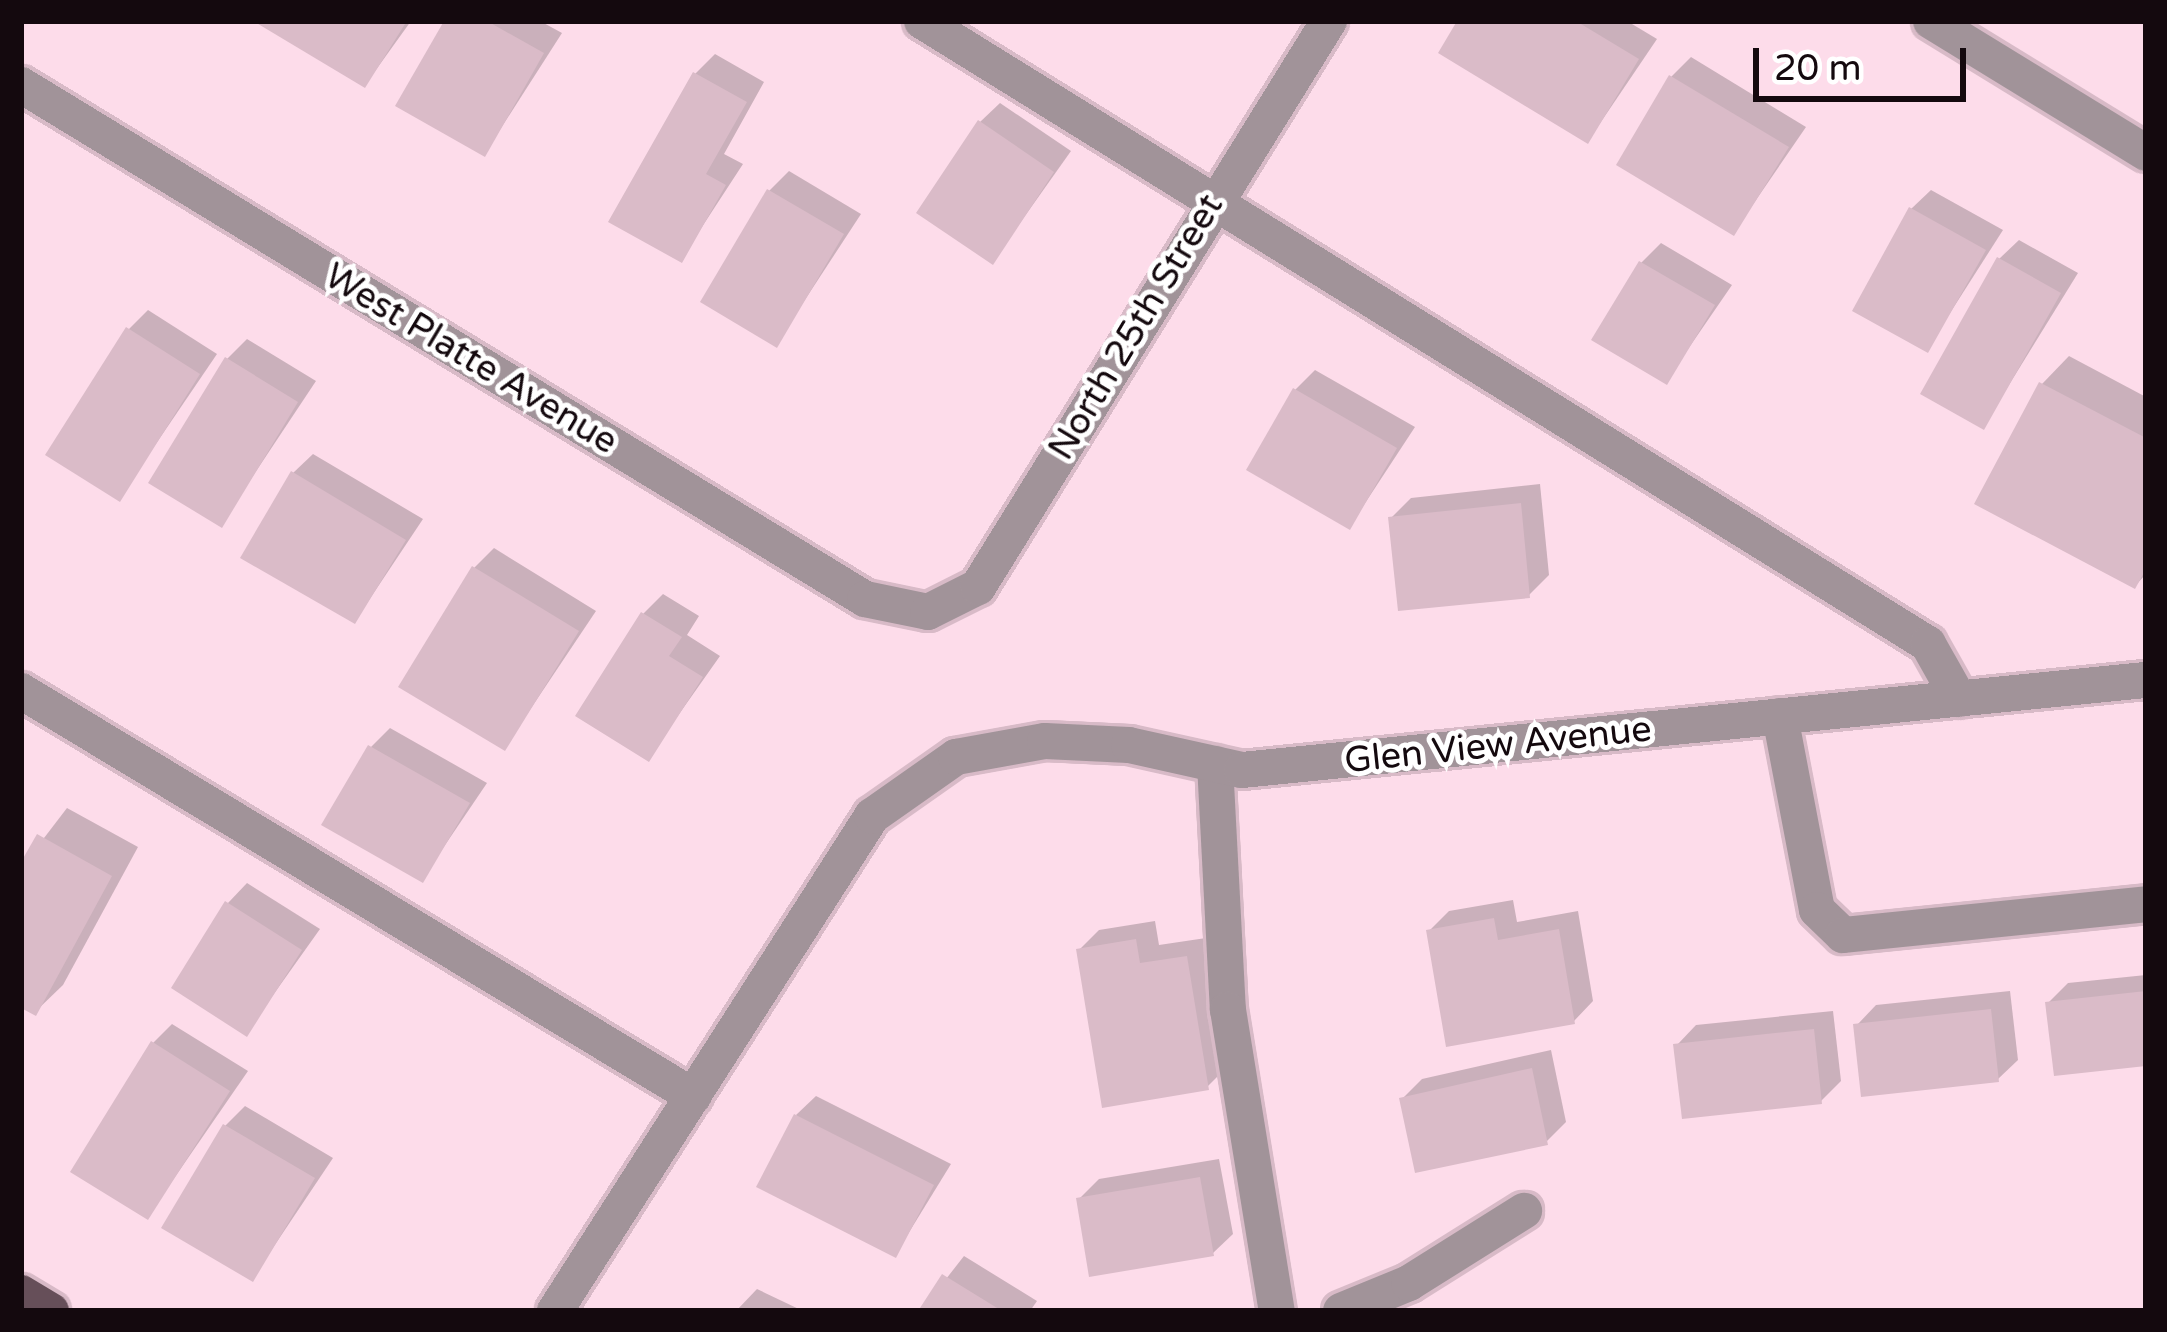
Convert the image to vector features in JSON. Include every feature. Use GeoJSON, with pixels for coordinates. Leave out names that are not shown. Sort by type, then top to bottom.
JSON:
{"type":"FeatureCollection","features":[{"type":"Feature","properties":{"kind":"main road"},"geometry":{"type":"LineString","coordinates":[[21,1293],[51,1311]]}},
{"type":"Feature","properties":{"kind":"street"},"geometry":{"type":"LineString","coordinates":[[922,21],[1928,644],[1959,699]]}},
{"type":"Feature","properties":{"kind":"street","name":"North 25th Street"},"geometry":{"type":"LineString","coordinates":[[928,612],[979,587],[1214,199],[1329,21]]}},
{"type":"Feature","properties":{"kind":"street"},"geometry":{"type":"LineString","coordinates":[[1931,21],[2146,153]]}},
{"type":"Feature","properties":{"kind":"street","name":"West Platte Avenue"},"geometry":{"type":"LineString","coordinates":[[21,85],[866,598],[928,612]]}},
{"type":"Feature","properties":{"kind":"street","name":"Glen View Avenue"},"geometry":{"type":"LineString","coordinates":[[693,1096],[872,816],[956,757],[1045,741],[1242,770],[2146,680]]}},
{"type":"Feature","properties":{"kind":"street"},"geometry":{"type":"LineString","coordinates":[[21,691],[693,1096],[555,1311]]}},
{"type":"Feature","properties":{"kind":"street"},"geometry":{"type":"LineString","coordinates":[[1780,716],[1817,910],[1843,935],[2146,904]]}},
{"type":"Feature","properties":{"kind":"street"},"geometry":{"type":"LineString","coordinates":[[1215,764],[1228,1010],[1277,1311]]}},
{"type":"Feature","properties":{"kind":"street"},"geometry":{"type":"LineString","coordinates":[[1341,1311],[1409,1283],[1524,1211]]}},
{"type":"Feature","properties":{"kind":"building"},"geometry":{"type":"Polygon","coordinates":[[[253,21],[400,21],[405,24],[365,88],[253,21]]]}},
{"type":"Feature","properties":{"kind":"building"},"geometry":{"type":"Polygon","coordinates":[[[444,21],[487,21],[544,53],[485,157],[395,106],[444,21]]]}},
{"type":"Feature","properties":{"kind":"building"},"geometry":{"type":"Polygon","coordinates":[[[1457,21],[1576,21],[1639,59],[1588,144],[1438,53],[1457,21]]]}},
{"type":"Feature","properties":{"kind":"building"},"geometry":{"type":"Polygon","coordinates":[[[693,72],[747,102],[706,174],[726,185],[682,263],[608,222],[693,72]]]}},
{"type":"Feature","properties":{"kind":"building"},"geometry":{"type":"Polygon","coordinates":[[[1669,75],[1789,147],[1734,236],[1616,165],[1669,75]]]}},
{"type":"Feature","properties":{"kind":"building"},"geometry":{"type":"Polygon","coordinates":[[[978,120],[1054,172],[993,265],[916,213],[978,120]]]}},
{"type":"Feature","properties":{"kind":"building"},"geometry":{"type":"Polygon","coordinates":[[[767,189],[844,234],[777,348],[700,302],[767,189]]]}},
{"type":"Feature","properties":{"kind":"building"},"geometry":{"type":"Polygon","coordinates":[[[1909,207],[1986,250],[1928,353],[1852,311],[1909,207]]]}},
{"type":"Feature","properties":{"kind":"building"},"geometry":{"type":"Polygon","coordinates":[[[1997,257],[2061,293],[1984,430],[1920,394],[1997,257]]]}},
{"type":"Feature","properties":{"kind":"building"},"geometry":{"type":"Polygon","coordinates":[[[1639,261],[1715,305],[1667,385],[1591,340],[1639,261]]]}},
{"type":"Feature","properties":{"kind":"building"},"geometry":{"type":"Polygon","coordinates":[[[126,327],[200,374],[120,502],[45,455],[126,327]]]}},
{"type":"Feature","properties":{"kind":"building"},"geometry":{"type":"Polygon","coordinates":[[[225,357],[298,402],[222,528],[148,483],[225,357]]]}},
{"type":"Feature","properties":{"kind":"building"},"geometry":{"type":"Polygon","coordinates":[[[2039,382],[2146,438],[2146,569],[2135,589],[1974,504],[2039,382]]]}},
{"type":"Feature","properties":{"kind":"building"},"geometry":{"type":"Polygon","coordinates":[[[1293,388],[1397,448],[1350,530],[1246,470],[1293,388]]]}},
{"type":"Feature","properties":{"kind":"building"},"geometry":{"type":"Polygon","coordinates":[[[291,471],[406,540],[355,624],[240,558],[291,471]]]}},
{"type":"Feature","properties":{"kind":"building"},"geometry":{"type":"Polygon","coordinates":[[[1521,503],[1530,598],[1398,611],[1388,517],[1521,503]]]}},
{"type":"Feature","properties":{"kind":"building"},"geometry":{"type":"Polygon","coordinates":[[[472,566],[579,631],[505,751],[398,687],[472,566]]]}},
{"type":"Feature","properties":{"kind":"building"},"geometry":{"type":"Polygon","coordinates":[[[641,612],[682,637],[669,656],[703,677],[649,762],[575,716],[641,612]]]}},
{"type":"Feature","properties":{"kind":"building"},"geometry":{"type":"Polygon","coordinates":[[[368,745],[470,803],[423,883],[321,825],[368,745]]]}},
{"type":"Feature","properties":{"kind":"building"},"geometry":{"type":"Polygon","coordinates":[[[37,834],[112,876],[36,1016],[21,1008],[21,862],[37,834]]]}},
{"type":"Feature","properties":{"kind":"building"},"geometry":{"type":"Polygon","coordinates":[[[225,901],[302,950],[247,1037],[171,988],[225,901]]]}},
{"type":"Feature","properties":{"kind":"building"},"geometry":{"type":"Polygon","coordinates":[[[1494,918],[1498,940],[1559,929],[1575,1024],[1446,1047],[1426,930],[1494,918]]]}},
{"type":"Feature","properties":{"kind":"building"},"geometry":{"type":"Polygon","coordinates":[[[1136,939],[1140,963],[1187,956],[1209,1090],[1102,1108],[1076,949],[1136,939]]]}},
{"type":"Feature","properties":{"kind":"building"},"geometry":{"type":"Polygon","coordinates":[[[2146,991],[2146,1066],[2054,1076],[2045,1002],[2146,991]]]}},
{"type":"Feature","properties":{"kind":"building"},"geometry":{"type":"Polygon","coordinates":[[[1991,1009],[1999,1082],[1861,1097],[1853,1024],[1991,1009]]]}},
{"type":"Feature","properties":{"kind":"building"},"geometry":{"type":"Polygon","coordinates":[[[1814,1029],[1822,1104],[1682,1119],[1673,1044],[1814,1029]]]}},
{"type":"Feature","properties":{"kind":"building"},"geometry":{"type":"Polygon","coordinates":[[[151,1041],[230,1091],[148,1220],[70,1172],[151,1041]]]}},
{"type":"Feature","properties":{"kind":"building"},"geometry":{"type":"Polygon","coordinates":[[[1532,1068],[1548,1145],[1415,1173],[1399,1098],[1532,1068]]]}},
{"type":"Feature","properties":{"kind":"building"},"geometry":{"type":"Polygon","coordinates":[[[794,1114],[934,1185],[896,1258],[756,1187],[794,1114]]]}},
{"type":"Feature","properties":{"kind":"building"},"geometry":{"type":"Polygon","coordinates":[[[223,1124],[315,1178],[253,1282],[161,1228],[223,1124]]]}},
{"type":"Feature","properties":{"kind":"building"},"geometry":{"type":"Polygon","coordinates":[[[1200,1177],[1214,1256],[1089,1277],[1076,1198],[1200,1177]]]}},
{"type":"Feature","properties":{"kind":"building"},"geometry":{"type":"Polygon","coordinates":[[[942,1274],[1002,1311],[918,1311],[942,1274]]]}}]}
